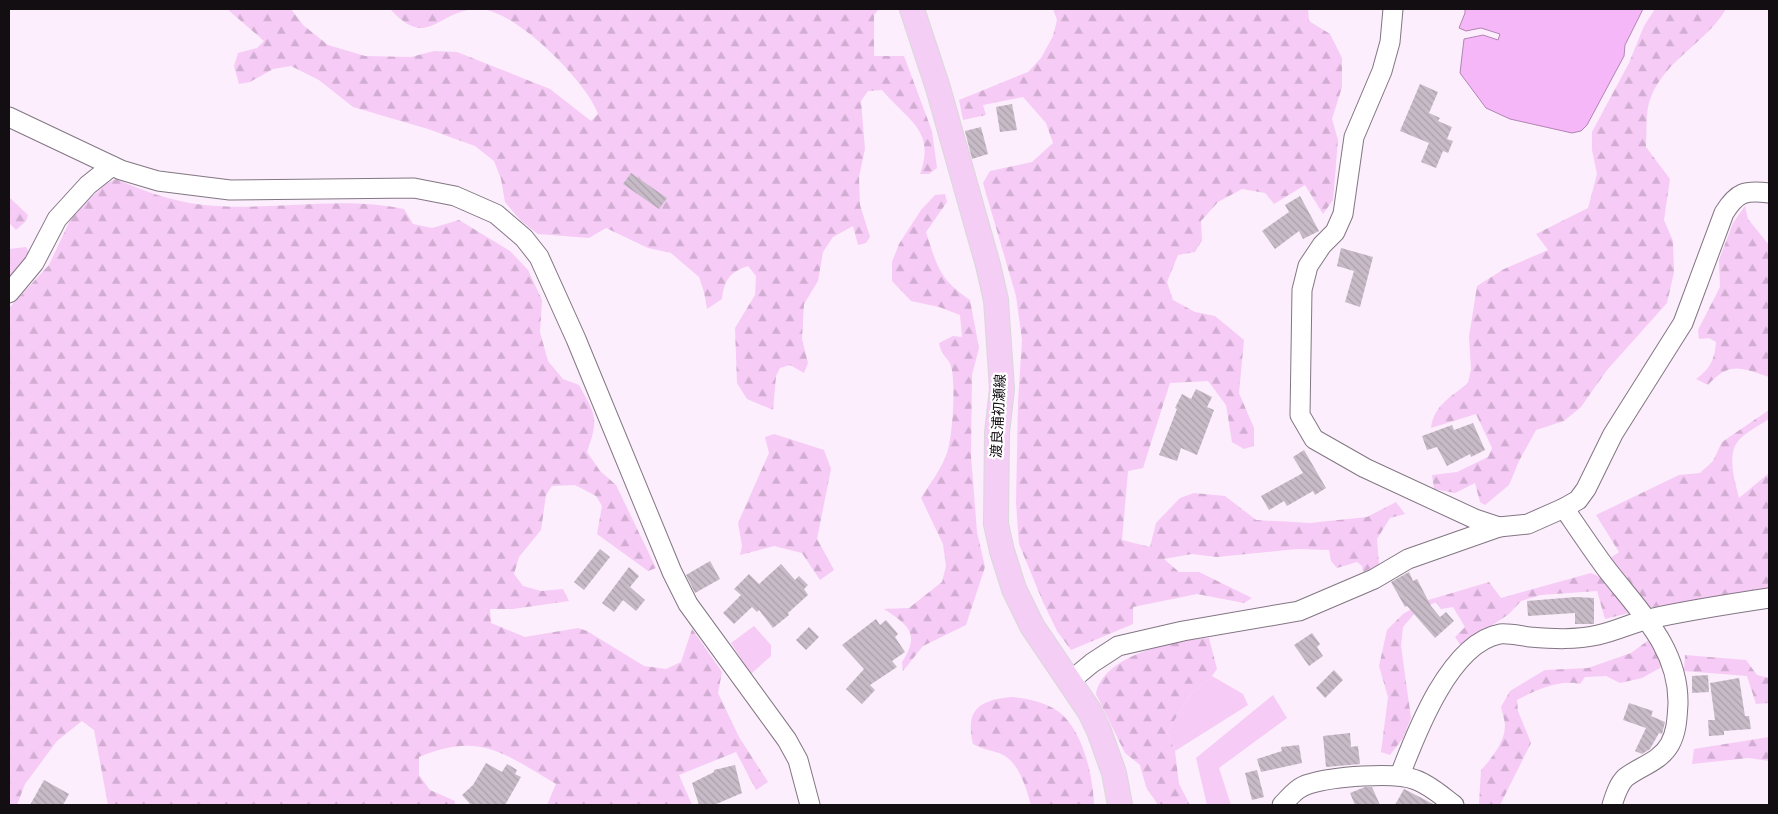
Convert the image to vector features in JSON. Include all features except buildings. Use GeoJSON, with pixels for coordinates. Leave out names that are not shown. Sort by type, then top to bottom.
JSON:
{"type":"FeatureCollection","features":[{"type":"Feature","properties":{"kind":"main road","name":"渡良浦初瀬線"},"geometry":{"type":"LineString","coordinates":[[912,9],[938,88],[996,300],[1002,389],[997,433],[996,515],[1002,550],[1014,589],[1032,626],[1090,712],[1099,730],[1114,773],[1120,805]]}},
{"type":"Feature","properties":{"kind":"street"},"geometry":{"type":"LineString","coordinates":[[1393,9],[1390,42],[1382,71],[1354,137],[1343,214],[1335,232],[1308,266],[1302,290],[1300,415],[1314,439],[1365,468],[1475,519],[1499,527]]}},
{"type":"Feature","properties":{"kind":"street"},"geometry":{"type":"LineString","coordinates":[[9,117],[112,166],[158,181],[230,190],[414,188],[454,196],[477,204],[509,224],[539,257],[576,339],[672,572],[688,604],[787,740],[798,760],[810,805]]}},
{"type":"Feature","properties":{"kind":"street"},"geometry":{"type":"LineString","coordinates":[[9,293],[34,263],[57,219],[88,185],[112,166]]}},
{"type":"Feature","properties":{"kind":"street"},"geometry":{"type":"LineString","coordinates":[[1069,682],[1092,663],[1118,646],[1183,631],[1299,611],[1374,579],[1408,559],[1499,527],[1528,524],[1578,500],[1586,489],[1613,434],[1683,323],[1724,213],[1732,200],[1742,193],[1753,191],[1769,193]]}},
{"type":"Feature","properties":{"kind":"street"},"geometry":{"type":"LineString","coordinates":[[1564,508],[1604,565],[1660,636],[1669,654],[1677,680],[1677,723],[1670,744],[1661,756],[1624,779],[1612,805]]}},
{"type":"Feature","properties":{"kind":"street"},"geometry":{"type":"LineString","coordinates":[[1400,775],[1418,728],[1448,677],[1470,649],[1483,640],[1501,634],[1565,640],[1598,635],[1687,610],[1769,598]]}},
{"type":"Feature","properties":{"kind":"street"},"geometry":{"type":"LineString","coordinates":[[1282,805],[1294,792],[1308,784],[1377,775],[1400,775],[1416,779],[1454,805]]}},
{"type":"Feature","properties":{"kind":"green space"},"geometry":{"type":"Polygon","coordinates":[[[227,9],[291,9],[303,25],[328,45],[365,56],[411,57],[434,51],[457,52],[550,89],[591,121],[598,114],[580,84],[565,66],[529,33],[510,20],[493,12],[478,9],[879,9],[874,15],[874,56],[904,56],[932,131],[937,168],[929,174],[920,174],[924,159],[924,147],[922,136],[917,127],[882,90],[868,91],[861,101],[865,149],[859,177],[860,205],[870,237],[866,243],[858,245],[853,226],[833,237],[823,252],[818,281],[804,304],[802,339],[808,363],[804,373],[790,365],[780,368],[776,376],[773,410],[747,399],[737,383],[735,328],[755,295],[756,276],[748,266],[732,274],[724,287],[722,299],[707,309],[699,277],[671,253],[648,248],[606,228],[589,238],[538,234],[521,221],[505,202],[501,179],[494,161],[475,146],[428,129],[353,107],[319,80],[291,66],[273,69],[250,82],[239,84],[234,66],[238,53],[257,48],[264,41],[227,9]]]}},
{"type":"Feature","properties":{"kind":"green space"},"geometry":{"type":"Polygon","coordinates":[[[390,9],[478,9],[452,15],[424,28],[414,27],[403,21],[390,9]]]}},
{"type":"Feature","properties":{"kind":"green space"},"geometry":{"type":"Polygon","coordinates":[[[1053,9],[1308,9],[1309,21],[1330,34],[1342,58],[1342,87],[1332,119],[1338,140],[1333,200],[1323,214],[1305,185],[1274,204],[1265,193],[1242,189],[1218,202],[1201,221],[1202,240],[1195,252],[1178,255],[1167,282],[1173,300],[1195,312],[1215,316],[1244,340],[1239,393],[1254,428],[1254,446],[1244,449],[1232,442],[1226,405],[1208,381],[1170,383],[1143,468],[1128,471],[1122,540],[1150,547],[1156,523],[1180,498],[1194,493],[1225,496],[1256,520],[1310,523],[1367,517],[1396,502],[1405,514],[1390,518],[1377,539],[1379,565],[1363,572],[1362,566],[1357,562],[1337,568],[1331,561],[1329,550],[1297,549],[1217,557],[1192,554],[1164,559],[1179,572],[1199,572],[1252,598],[1244,603],[1197,594],[1133,607],[1133,624],[1071,650],[1057,631],[1019,544],[1016,503],[1018,402],[1022,340],[1016,296],[983,183],[990,171],[1032,162],[1053,143],[1046,123],[1023,97],[983,105],[986,115],[963,120],[959,100],[1028,72],[1041,58],[1053,36],[1057,20],[1053,9]]]}},
{"type":"Feature","properties":{"kind":"green space"},"geometry":{"type":"Polygon","coordinates":[[[1655,9],[1726,9],[1708,32],[1666,72],[1649,102],[1646,147],[1670,179],[1664,220],[1673,241],[1674,272],[1667,303],[1607,370],[1581,407],[1564,421],[1536,430],[1519,461],[1509,485],[1485,505],[1480,502],[1475,483],[1455,493],[1434,489],[1432,475],[1457,472],[1488,457],[1492,448],[1476,414],[1431,428],[1436,413],[1444,402],[1468,383],[1471,369],[1469,337],[1477,286],[1504,269],[1548,250],[1536,234],[1588,208],[1597,174],[1592,150],[1592,132],[1629,63],[1644,26],[1655,9]]]}},
{"type":"Feature","properties":{"kind":"green space"},"geometry":{"type":"Polygon","coordinates":[[[116,179],[159,195],[204,205],[254,207],[354,203],[404,209],[413,224],[432,228],[459,220],[510,251],[528,270],[542,300],[540,332],[548,361],[563,379],[579,385],[592,411],[594,424],[587,452],[600,471],[616,485],[656,568],[648,571],[597,534],[602,506],[596,496],[575,485],[552,486],[546,495],[541,530],[519,557],[514,574],[523,586],[541,591],[563,589],[569,601],[513,609],[490,609],[491,623],[525,637],[578,628],[587,631],[644,666],[666,669],[681,662],[692,629],[722,672],[718,693],[739,737],[768,782],[756,790],[736,752],[679,775],[692,805],[547,805],[556,784],[506,755],[476,746],[459,746],[440,749],[419,757],[419,775],[430,790],[455,801],[455,805],[108,805],[94,730],[82,721],[57,741],[25,784],[17,805],[9,805],[9,308],[49,265],[73,214],[106,184],[116,179]]]}},
{"type":"Feature","properties":{"kind":"green space"},"geometry":{"type":"Polygon","coordinates":[[[945,194],[947,202],[926,232],[933,254],[945,278],[970,300],[979,348],[972,375],[971,456],[977,532],[985,567],[966,625],[923,646],[903,671],[902,662],[911,644],[911,637],[905,625],[884,609],[909,608],[942,582],[946,566],[943,544],[921,498],[945,458],[952,427],[953,374],[950,363],[941,351],[939,343],[953,336],[962,337],[960,315],[939,307],[911,301],[892,281],[892,262],[899,244],[921,210],[935,195],[945,194]]]}},
{"type":"Feature","properties":{"kind":"green space"},"geometry":{"type":"Polygon","coordinates":[[[9,197],[28,215],[26,221],[16,230],[9,223],[9,197]]]}},
{"type":"Feature","properties":{"kind":"green space"},"geometry":{"type":"Polygon","coordinates":[[[1745,206],[1748,219],[1769,245],[1769,377],[1743,369],[1736,369],[1723,372],[1708,385],[1696,379],[1711,363],[1716,342],[1709,338],[1699,339],[1698,330],[1720,287],[1719,260],[1733,223],[1745,206]]]}},
{"type":"Feature","properties":{"kind":"green space"},"geometry":{"type":"Polygon","coordinates":[[[26,247],[31,256],[9,280],[9,249],[26,247]]]}},
{"type":"Feature","properties":{"kind":"green space"},"geometry":{"type":"Polygon","coordinates":[[[1769,410],[1769,419],[1749,431],[1739,440],[1735,446],[1732,460],[1739,498],[1769,473],[1769,590],[1647,608],[1609,559],[1619,552],[1596,515],[1679,475],[1700,473],[1713,461],[1722,442],[1769,410]]]}},
{"type":"Feature","properties":{"kind":"green space"},"geometry":{"type":"Polygon","coordinates":[[[774,434],[824,450],[831,469],[817,539],[834,570],[820,580],[802,553],[774,546],[740,555],[742,546],[738,523],[769,453],[765,437],[774,434]]]}},
{"type":"Feature","properties":{"kind":"green space"},"geometry":{"type":"Polygon","coordinates":[[[1591,573],[1600,577],[1629,613],[1605,619],[1597,591],[1541,595],[1521,601],[1509,614],[1461,646],[1455,637],[1465,627],[1453,607],[1441,609],[1436,602],[1416,612],[1403,627],[1401,646],[1411,718],[1403,738],[1390,755],[1381,752],[1388,697],[1379,666],[1387,630],[1403,614],[1425,601],[1489,582],[1501,598],[1591,573]]]}},
{"type":"Feature","properties":{"kind":"green space"},"geometry":{"type":"Polygon","coordinates":[[[754,626],[771,645],[771,656],[751,674],[731,643],[754,626]]]}},
{"type":"Feature","properties":{"kind":"green space"},"geometry":{"type":"Polygon","coordinates":[[[1209,638],[1217,669],[1212,676],[1191,694],[1167,732],[1175,751],[1179,784],[1190,805],[1158,805],[1146,787],[1140,765],[1125,753],[1096,694],[1101,680],[1112,669],[1142,652],[1178,642],[1209,638]]]}},
{"type":"Feature","properties":{"kind":"green space"},"geometry":{"type":"Polygon","coordinates":[[[1650,639],[1663,660],[1660,668],[1642,678],[1620,683],[1606,676],[1585,677],[1580,684],[1556,684],[1517,700],[1518,711],[1531,743],[1500,805],[1479,805],[1481,770],[1493,756],[1503,738],[1505,726],[1501,707],[1510,691],[1545,670],[1588,668],[1631,653],[1650,639]]]}},
{"type":"Feature","properties":{"kind":"green space"},"geometry":{"type":"Polygon","coordinates":[[[1685,655],[1746,660],[1757,675],[1769,678],[1769,703],[1756,704],[1747,676],[1684,671],[1685,655]]]}},
{"type":"Feature","properties":{"kind":"green space"},"geometry":{"type":"Polygon","coordinates":[[[1212,676],[1243,694],[1248,705],[1175,751],[1167,732],[1191,694],[1212,676]]]}},
{"type":"Feature","properties":{"kind":"green space"},"geometry":{"type":"Polygon","coordinates":[[[1273,695],[1287,718],[1219,768],[1231,805],[1207,805],[1196,758],[1273,695]]]}},
{"type":"Feature","properties":{"kind":"green space"},"geometry":{"type":"Polygon","coordinates":[[[1011,697],[1031,700],[1051,707],[1062,714],[1071,724],[1084,750],[1091,779],[1094,805],[1031,805],[1021,775],[1012,762],[999,753],[973,744],[971,723],[977,709],[990,701],[1011,697]]]}},
{"type":"Feature","properties":{"kind":"green space"},"geometry":{"type":"Polygon","coordinates":[[[1769,737],[1769,761],[1749,758],[1692,764],[1694,749],[1769,737]]]}},
{"type":"Feature","properties":{"kind":"shaded area"},"geometry":{"type":"Polygon","coordinates":[[[1465,9],[1643,9],[1625,45],[1624,56],[1587,125],[1581,131],[1572,133],[1510,119],[1486,108],[1460,73],[1464,39],[1483,35],[1498,40],[1500,34],[1481,28],[1466,31],[1459,28],[1465,9]]]}}]}
